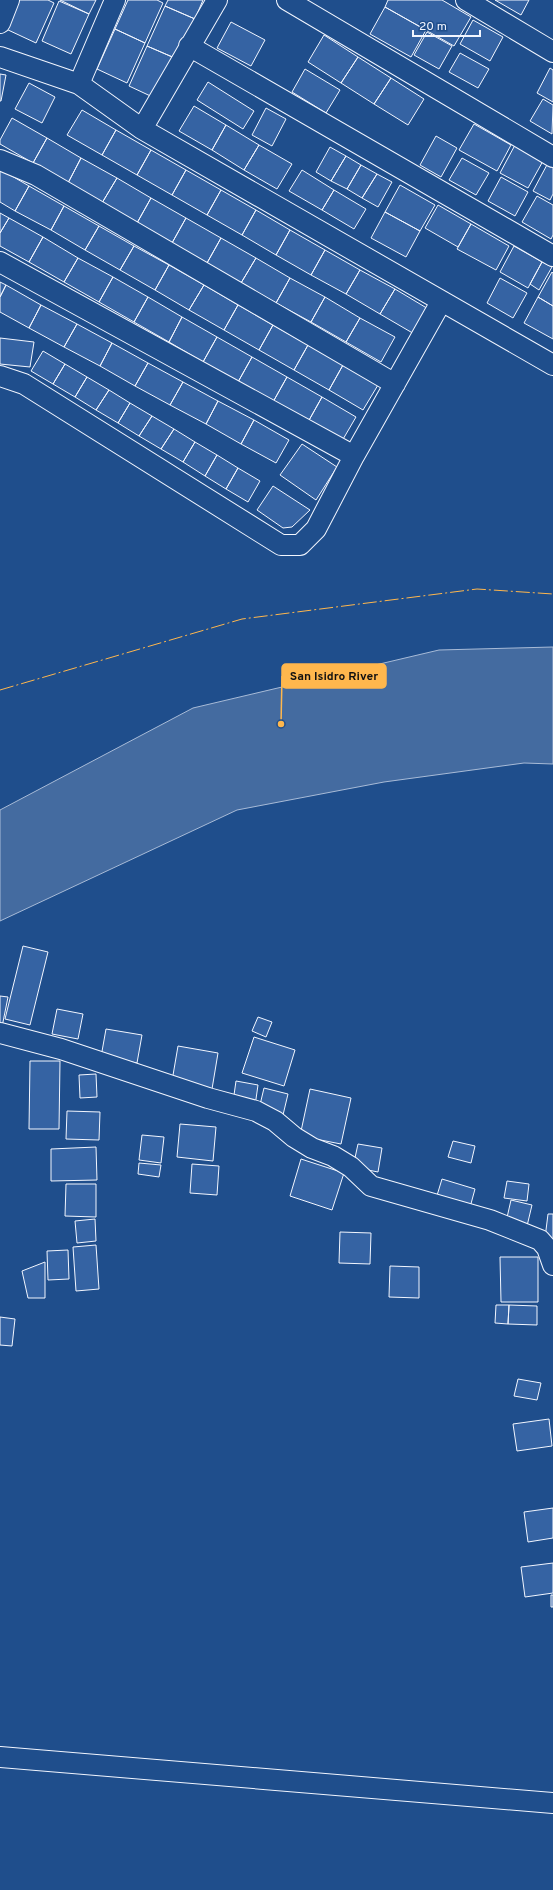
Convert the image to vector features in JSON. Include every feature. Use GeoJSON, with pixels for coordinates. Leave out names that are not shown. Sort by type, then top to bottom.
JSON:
{"type":"FeatureCollection","features":[{"type":"Feature","properties":{"kind":"street"},"geometry":{"type":"LineString","coordinates":[[0,23],[9,0]]}},
{"type":"Feature","properties":{"kind":"street"},"geometry":{"type":"LineString","coordinates":[[79,84],[115,0]]}},
{"type":"Feature","properties":{"kind":"street"},"geometry":{"type":"LineString","coordinates":[[142,130],[189,46],[217,0]]}},
{"type":"Feature","properties":{"kind":"street"},"geometry":{"type":"LineString","coordinates":[[287,0],[553,157]]}},
{"type":"Feature","properties":{"kind":"street"},"geometry":{"type":"LineString","coordinates":[[466,0],[553,52]]}},
{"type":"Feature","properties":{"kind":"street"},"geometry":{"type":"LineString","coordinates":[[189,46],[553,256]]}},
{"type":"Feature","properties":{"kind":"street"},"geometry":{"type":"LineString","coordinates":[[0,57],[79,84],[142,130],[553,365]]}},
{"type":"Feature","properties":{"kind":"street"},"geometry":{"type":"LineString","coordinates":[[0,160],[36,175],[394,384]]}},
{"type":"Feature","properties":{"kind":"street"},"geometry":{"type":"LineString","coordinates":[[0,262],[354,456]]}},
{"type":"Feature","properties":{"kind":"street"},"geometry":{"type":"LineString","coordinates":[[0,376],[24,384],[281,545],[300,545],[316,529],[354,456],[441,302]]}},
{"type":"Feature","properties":{"kind":"street"},"geometry":{"type":"LineString","coordinates":[[0,1033],[61,1049],[208,1098],[256,1111],[274,1121],[300,1141],[312,1148],[333,1156],[351,1167],[371,1186],[490,1220],[540,1240],[547,1248],[553,1265]]}},
{"type":"Feature","properties":{"kind":"street"},"geometry":{"type":"LineString","coordinates":[[0,1757],[553,1803]]}},
{"type":"Feature","properties":{"kind":"water"},"geometry":{"type":"Polygon","coordinates":[[[553,647],[553,764],[524,763],[384,782],[237,810],[0,921],[0,810],[193,708],[439,650],[553,647]]]}},
{"type":"Feature","properties":{"kind":"building"},"geometry":{"type":"Polygon","coordinates":[[[19,0],[48,0],[54,3],[36,43],[6,29],[19,0]]]}},
{"type":"Feature","properties":{"kind":"building"},"geometry":{"type":"Polygon","coordinates":[[[60,0],[96,0],[89,14],[60,0]]]}},
{"type":"Feature","properties":{"kind":"building"},"geometry":{"type":"Polygon","coordinates":[[[128,0],[157,0],[163,3],[145,43],[115,29],[128,0]]]}},
{"type":"Feature","properties":{"kind":"building"},"geometry":{"type":"Polygon","coordinates":[[[168,0],[203,0],[195,19],[165,6],[168,0]]]}},
{"type":"Feature","properties":{"kind":"building"},"geometry":{"type":"Polygon","coordinates":[[[388,0],[442,0],[471,17],[454,46],[385,7],[388,0]]]}},
{"type":"Feature","properties":{"kind":"building"},"geometry":{"type":"Polygon","coordinates":[[[495,0],[529,0],[521,15],[495,0]]]}},
{"type":"Feature","properties":{"kind":"building"},"geometry":{"type":"Polygon","coordinates":[[[59,1],[89,14],[71,54],[42,41],[59,1]]]}},
{"type":"Feature","properties":{"kind":"building"},"geometry":{"type":"Polygon","coordinates":[[[165,6],[195,19],[177,59],[147,46],[165,6]]]}},
{"type":"Feature","properties":{"kind":"building"},"geometry":{"type":"Polygon","coordinates":[[[385,7],[426,30],[411,57],[370,34],[385,7]]]}},
{"type":"Feature","properties":{"kind":"building"},"geometry":{"type":"Polygon","coordinates":[[[473,20],[503,37],[490,61],[460,44],[473,20]]]}},
{"type":"Feature","properties":{"kind":"building"},"geometry":{"type":"Polygon","coordinates":[[[231,22],[265,40],[251,66],[217,48],[231,22]]]}},
{"type":"Feature","properties":{"kind":"building"},"geometry":{"type":"Polygon","coordinates":[[[115,29],[145,43],[127,83],[97,69],[115,29]]]}},
{"type":"Feature","properties":{"kind":"building"},"geometry":{"type":"Polygon","coordinates":[[[427,32],[452,46],[439,69],[414,55],[427,32]]]}},
{"type":"Feature","properties":{"kind":"building"},"geometry":{"type":"Polygon","coordinates":[[[324,35],[358,57],[341,83],[308,62],[324,35]]]}},
{"type":"Feature","properties":{"kind":"building"},"geometry":{"type":"Polygon","coordinates":[[[147,46],[177,59],[159,100],[129,86],[147,46]]]}},
{"type":"Feature","properties":{"kind":"building"},"geometry":{"type":"Polygon","coordinates":[[[460,53],[489,69],[478,88],[449,72],[460,53]]]}},
{"type":"Feature","properties":{"kind":"building"},"geometry":{"type":"Polygon","coordinates":[[[358,57],[391,78],[374,104],[341,83],[358,57]]]}},
{"type":"Feature","properties":{"kind":"building"},"geometry":{"type":"Polygon","coordinates":[[[550,68],[553,70],[553,102],[537,93],[550,68]]]}},
{"type":"Feature","properties":{"kind":"building"},"geometry":{"type":"Polygon","coordinates":[[[305,69],[340,90],[326,113],[292,92],[305,69]]]}},
{"type":"Feature","properties":{"kind":"building"},"geometry":{"type":"Polygon","coordinates":[[[0,74],[6,75],[1,101],[0,101],[0,74]]]}},
{"type":"Feature","properties":{"kind":"building"},"geometry":{"type":"Polygon","coordinates":[[[391,78],[424,99],[408,125],[374,104],[391,78]]]}},
{"type":"Feature","properties":{"kind":"building"},"geometry":{"type":"Polygon","coordinates":[[[208,82],[254,111],[243,129],[197,100],[208,82]]]}},
{"type":"Feature","properties":{"kind":"building"},"geometry":{"type":"Polygon","coordinates":[[[29,83],[55,97],[42,123],[15,109],[29,83]]]}},
{"type":"Feature","properties":{"kind":"building"},"geometry":{"type":"Polygon","coordinates":[[[543,99],[553,105],[552,134],[530,121],[543,99]]]}},
{"type":"Feature","properties":{"kind":"building"},"geometry":{"type":"Polygon","coordinates":[[[194,106],[226,125],[212,150],[179,131],[194,106]]]}},
{"type":"Feature","properties":{"kind":"building"},"geometry":{"type":"Polygon","coordinates":[[[266,108],[286,119],[272,146],[252,135],[266,108]]]}},
{"type":"Feature","properties":{"kind":"building"},"geometry":{"type":"Polygon","coordinates":[[[82,110],[116,130],[102,155],[67,135],[82,110]]]}},
{"type":"Feature","properties":{"kind":"building"},"geometry":{"type":"Polygon","coordinates":[[[12,118],[47,138],[33,163],[0,144],[0,140],[12,118]]]}},
{"type":"Feature","properties":{"kind":"building"},"geometry":{"type":"Polygon","coordinates":[[[474,124],[511,145],[497,171],[459,150],[474,124]]]}},
{"type":"Feature","properties":{"kind":"building"},"geometry":{"type":"Polygon","coordinates":[[[226,125],[259,145],[244,170],[212,150],[226,125]]]}},
{"type":"Feature","properties":{"kind":"building"},"geometry":{"type":"Polygon","coordinates":[[[116,130],[151,150],[137,175],[102,155],[116,130]]]}},
{"type":"Feature","properties":{"kind":"building"},"geometry":{"type":"Polygon","coordinates":[[[436,136],[457,148],[441,177],[420,165],[436,136]]]}},
{"type":"Feature","properties":{"kind":"building"},"geometry":{"type":"Polygon","coordinates":[[[47,138],[81,158],[68,183],[33,163],[47,138]]]}},
{"type":"Feature","properties":{"kind":"building"},"geometry":{"type":"Polygon","coordinates":[[[259,145],[292,164],[277,189],[244,170],[259,145]]]}},
{"type":"Feature","properties":{"kind":"building"},"geometry":{"type":"Polygon","coordinates":[[[515,145],[543,161],[528,188],[500,173],[515,145]]]}},
{"type":"Feature","properties":{"kind":"building"},"geometry":{"type":"Polygon","coordinates":[[[330,147],[346,156],[331,181],[316,172],[330,147]]]}},
{"type":"Feature","properties":{"kind":"building"},"geometry":{"type":"Polygon","coordinates":[[[151,150],[186,170],[172,195],[137,175],[151,150]]]}},
{"type":"Feature","properties":{"kind":"building"},"geometry":{"type":"Polygon","coordinates":[[[346,156],[361,165],[347,189],[331,181],[346,156]]]}},
{"type":"Feature","properties":{"kind":"building"},"geometry":{"type":"Polygon","coordinates":[[[81,158],[117,178],[102,203],[68,183],[81,158]]]}},
{"type":"Feature","properties":{"kind":"building"},"geometry":{"type":"Polygon","coordinates":[[[462,158],[489,173],[476,195],[449,180],[462,158]]]}},
{"type":"Feature","properties":{"kind":"building"},"geometry":{"type":"Polygon","coordinates":[[[549,161],[553,163],[553,194],[550,200],[533,191],[549,161]]]}},
{"type":"Feature","properties":{"kind":"building"},"geometry":{"type":"Polygon","coordinates":[[[361,165],[377,174],[362,198],[347,189],[361,165]]]}},
{"type":"Feature","properties":{"kind":"building"},"geometry":{"type":"Polygon","coordinates":[[[0,169],[29,186],[15,211],[0,202],[0,169]]]}},
{"type":"Feature","properties":{"kind":"building"},"geometry":{"type":"Polygon","coordinates":[[[186,170],[221,190],[207,215],[172,195],[186,170]]]}},
{"type":"Feature","properties":{"kind":"building"},"geometry":{"type":"Polygon","coordinates":[[[302,170],[334,190],[322,210],[289,191],[302,170]]]}},
{"type":"Feature","properties":{"kind":"building"},"geometry":{"type":"Polygon","coordinates":[[[377,174],[392,182],[378,207],[362,198],[377,174]]]}},
{"type":"Feature","properties":{"kind":"building"},"geometry":{"type":"Polygon","coordinates":[[[501,177],[528,192],[515,216],[488,201],[501,177]]]}},
{"type":"Feature","properties":{"kind":"building"},"geometry":{"type":"Polygon","coordinates":[[[117,178],[151,198],[137,223],[102,203],[117,178]]]}},
{"type":"Feature","properties":{"kind":"building"},"geometry":{"type":"Polygon","coordinates":[[[400,185],[435,205],[420,231],[385,212],[400,185]]]}},
{"type":"Feature","properties":{"kind":"building"},"geometry":{"type":"Polygon","coordinates":[[[29,186],[64,206],[51,230],[15,211],[29,186]]]}},
{"type":"Feature","properties":{"kind":"building"},"geometry":{"type":"Polygon","coordinates":[[[221,190],[256,210],[242,235],[207,215],[221,190]]]}},
{"type":"Feature","properties":{"kind":"building"},"geometry":{"type":"Polygon","coordinates":[[[334,190],[366,209],[354,229],[322,210],[334,190]]]}},
{"type":"Feature","properties":{"kind":"building"},"geometry":{"type":"Polygon","coordinates":[[[537,196],[553,205],[553,235],[551,239],[522,222],[537,196]]]}},
{"type":"Feature","properties":{"kind":"building"},"geometry":{"type":"Polygon","coordinates":[[[151,198],[186,218],[172,243],[137,223],[151,198]]]}},
{"type":"Feature","properties":{"kind":"building"},"geometry":{"type":"Polygon","coordinates":[[[438,205],[471,224],[458,247],[425,228],[438,205]]]}},
{"type":"Feature","properties":{"kind":"building"},"geometry":{"type":"Polygon","coordinates":[[[64,206],[99,226],[85,250],[51,230],[64,206]]]}},
{"type":"Feature","properties":{"kind":"building"},"geometry":{"type":"Polygon","coordinates":[[[256,210],[290,230],[276,255],[242,235],[256,210]]]}},
{"type":"Feature","properties":{"kind":"building"},"geometry":{"type":"Polygon","coordinates":[[[385,212],[420,231],[406,257],[371,238],[385,212]]]}},
{"type":"Feature","properties":{"kind":"building"},"geometry":{"type":"Polygon","coordinates":[[[0,213],[9,218],[0,233],[0,213]]]}},
{"type":"Feature","properties":{"kind":"building"},"geometry":{"type":"Polygon","coordinates":[[[9,218],[43,237],[29,262],[0,246],[0,233],[9,218]]]}},
{"type":"Feature","properties":{"kind":"building"},"geometry":{"type":"Polygon","coordinates":[[[186,218],[221,238],[207,263],[172,243],[186,218]]]}},
{"type":"Feature","properties":{"kind":"building"},"geometry":{"type":"Polygon","coordinates":[[[471,224],[509,246],[496,270],[457,249],[471,224]]]}},
{"type":"Feature","properties":{"kind":"building"},"geometry":{"type":"Polygon","coordinates":[[[99,226],[134,246],[120,270],[85,250],[99,226]]]}},
{"type":"Feature","properties":{"kind":"building"},"geometry":{"type":"Polygon","coordinates":[[[290,230],[325,250],[311,275],[276,255],[290,230]]]}},
{"type":"Feature","properties":{"kind":"building"},"geometry":{"type":"Polygon","coordinates":[[[43,237],[78,258],[64,282],[29,262],[43,237]]]}},
{"type":"Feature","properties":{"kind":"building"},"geometry":{"type":"Polygon","coordinates":[[[221,238],[256,258],[241,283],[207,263],[221,238]]]}},
{"type":"Feature","properties":{"kind":"building"},"geometry":{"type":"Polygon","coordinates":[[[134,246],[169,265],[155,290],[120,270],[134,246]]]}},
{"type":"Feature","properties":{"kind":"building"},"geometry":{"type":"Polygon","coordinates":[[[514,246],[542,262],[528,288],[500,272],[514,246]]]}},
{"type":"Feature","properties":{"kind":"building"},"geometry":{"type":"Polygon","coordinates":[[[325,250],[360,270],[346,294],[311,275],[325,250]]]}},
{"type":"Feature","properties":{"kind":"building"},"geometry":{"type":"Polygon","coordinates":[[[78,258],[113,277],[99,302],[64,282],[78,258]]]}},
{"type":"Feature","properties":{"kind":"building"},"geometry":{"type":"Polygon","coordinates":[[[256,258],[290,278],[276,303],[241,283],[256,258]]]}},
{"type":"Feature","properties":{"kind":"building"},"geometry":{"type":"Polygon","coordinates":[[[542,262],[552,267],[539,290],[530,284],[542,262]]]}},
{"type":"Feature","properties":{"kind":"building"},"geometry":{"type":"Polygon","coordinates":[[[169,265],[204,285],[189,310],[155,290],[169,265]]]}},
{"type":"Feature","properties":{"kind":"building"},"geometry":{"type":"Polygon","coordinates":[[[360,270],[395,289],[380,314],[346,294],[360,270]]]}},
{"type":"Feature","properties":{"kind":"building"},"geometry":{"type":"Polygon","coordinates":[[[552,272],[553,273],[553,306],[538,297],[552,272]]]}},
{"type":"Feature","properties":{"kind":"building"},"geometry":{"type":"Polygon","coordinates":[[[113,277],[148,297],[134,322],[99,302],[113,277]]]}},
{"type":"Feature","properties":{"kind":"building"},"geometry":{"type":"Polygon","coordinates":[[[290,278],[325,297],[311,322],[276,303],[290,278]]]}},
{"type":"Feature","properties":{"kind":"building"},"geometry":{"type":"Polygon","coordinates":[[[500,278],[527,293],[513,318],[487,303],[500,278]]]}},
{"type":"Feature","properties":{"kind":"building"},"geometry":{"type":"Polygon","coordinates":[[[0,282],[6,285],[0,297],[0,282]]]}},
{"type":"Feature","properties":{"kind":"building"},"geometry":{"type":"Polygon","coordinates":[[[6,285],[41,305],[29,328],[0,312],[0,297],[6,285]]]}},
{"type":"Feature","properties":{"kind":"building"},"geometry":{"type":"Polygon","coordinates":[[[204,285],[238,305],[224,330],[189,310],[204,285]]]}},
{"type":"Feature","properties":{"kind":"building"},"geometry":{"type":"Polygon","coordinates":[[[395,289],[430,310],[416,335],[380,314],[395,289]]]}},
{"type":"Feature","properties":{"kind":"building"},"geometry":{"type":"Polygon","coordinates":[[[148,297],[182,317],[169,342],[134,322],[148,297]]]}},
{"type":"Feature","properties":{"kind":"building"},"geometry":{"type":"Polygon","coordinates":[[[325,297],[360,318],[346,342],[311,322],[325,297]]]}},
{"type":"Feature","properties":{"kind":"building"},"geometry":{"type":"Polygon","coordinates":[[[538,297],[553,306],[553,339],[524,323],[538,297]]]}},
{"type":"Feature","properties":{"kind":"building"},"geometry":{"type":"Polygon","coordinates":[[[41,305],[77,324],[64,347],[29,328],[41,305]]]}},
{"type":"Feature","properties":{"kind":"building"},"geometry":{"type":"Polygon","coordinates":[[[238,305],[273,325],[259,350],[224,330],[238,305]]]}},
{"type":"Feature","properties":{"kind":"building"},"geometry":{"type":"Polygon","coordinates":[[[182,317],[217,337],[203,362],[169,342],[182,317]]]}},
{"type":"Feature","properties":{"kind":"building"},"geometry":{"type":"Polygon","coordinates":[[[360,318],[395,337],[381,362],[346,342],[360,318]]]}},
{"type":"Feature","properties":{"kind":"building"},"geometry":{"type":"Polygon","coordinates":[[[77,324],[112,343],[100,366],[64,347],[77,324]]]}},
{"type":"Feature","properties":{"kind":"building"},"geometry":{"type":"Polygon","coordinates":[[[273,325],[308,345],[294,370],[259,350],[273,325]]]}},
{"type":"Feature","properties":{"kind":"building"},"geometry":{"type":"Polygon","coordinates":[[[217,337],[252,357],[238,382],[203,362],[217,337]]]}},
{"type":"Feature","properties":{"kind":"building"},"geometry":{"type":"Polygon","coordinates":[[[0,338],[34,342],[30,367],[0,364],[0,338]]]}},
{"type":"Feature","properties":{"kind":"building"},"geometry":{"type":"Polygon","coordinates":[[[112,343],[148,363],[135,386],[100,366],[112,343]]]}},
{"type":"Feature","properties":{"kind":"building"},"geometry":{"type":"Polygon","coordinates":[[[308,345],[343,365],[329,390],[294,370],[308,345]]]}},
{"type":"Feature","properties":{"kind":"building"},"geometry":{"type":"Polygon","coordinates":[[[43,351],[65,364],[53,384],[31,371],[43,351]]]}},
{"type":"Feature","properties":{"kind":"building"},"geometry":{"type":"Polygon","coordinates":[[[252,357],[287,377],[273,402],[238,382],[252,357]]]}},
{"type":"Feature","properties":{"kind":"building"},"geometry":{"type":"Polygon","coordinates":[[[148,363],[183,382],[170,405],[135,386],[148,363]]]}},
{"type":"Feature","properties":{"kind":"building"},"geometry":{"type":"Polygon","coordinates":[[[65,364],[87,377],[75,397],[53,384],[65,364]]]}},
{"type":"Feature","properties":{"kind":"building"},"geometry":{"type":"Polygon","coordinates":[[[343,365],[378,385],[363,410],[329,390],[343,365]]]}},
{"type":"Feature","properties":{"kind":"building"},"geometry":{"type":"Polygon","coordinates":[[[87,377],[109,390],[96,410],[75,397],[87,377]]]}},
{"type":"Feature","properties":{"kind":"building"},"geometry":{"type":"Polygon","coordinates":[[[287,377],[322,397],[308,422],[273,402],[287,377]]]}},
{"type":"Feature","properties":{"kind":"building"},"geometry":{"type":"Polygon","coordinates":[[[183,382],[218,401],[206,424],[170,405],[183,382]]]}},
{"type":"Feature","properties":{"kind":"building"},"geometry":{"type":"Polygon","coordinates":[[[109,390],[130,403],[118,423],[96,410],[109,390]]]}},
{"type":"Feature","properties":{"kind":"building"},"geometry":{"type":"Polygon","coordinates":[[[322,397],[356,417],[342,441],[308,422],[322,397]]]}},
{"type":"Feature","properties":{"kind":"building"},"geometry":{"type":"Polygon","coordinates":[[[218,401],[254,420],[241,444],[206,424],[218,401]]]}},
{"type":"Feature","properties":{"kind":"building"},"geometry":{"type":"Polygon","coordinates":[[[130,403],[152,416],[139,436],[118,423],[130,403]]]}},
{"type":"Feature","properties":{"kind":"building"},"geometry":{"type":"Polygon","coordinates":[[[152,416],[174,429],[161,449],[139,436],[152,416]]]}},
{"type":"Feature","properties":{"kind":"building"},"geometry":{"type":"Polygon","coordinates":[[[254,420],[289,440],[276,463],[241,444],[254,420]]]}},
{"type":"Feature","properties":{"kind":"building"},"geometry":{"type":"Polygon","coordinates":[[[174,429],[195,442],[183,462],[161,449],[174,429]]]}},
{"type":"Feature","properties":{"kind":"building"},"geometry":{"type":"Polygon","coordinates":[[[195,442],[217,455],[205,476],[183,462],[195,442]]]}},
{"type":"Feature","properties":{"kind":"building"},"geometry":{"type":"Polygon","coordinates":[[[302,444],[337,467],[316,500],[280,475],[302,444]]]}},
{"type":"Feature","properties":{"kind":"building"},"geometry":{"type":"Polygon","coordinates":[[[217,455],[238,468],[226,489],[205,476],[217,455]]]}},
{"type":"Feature","properties":{"kind":"building"},"geometry":{"type":"Polygon","coordinates":[[[238,468],[260,481],[248,502],[226,489],[238,468]]]}},
{"type":"Feature","properties":{"kind":"building"},"geometry":{"type":"Polygon","coordinates":[[[273,486],[310,510],[292,527],[283,528],[257,510],[273,486]]]}},
{"type":"Feature","properties":{"kind":"building"},"geometry":{"type":"Polygon","coordinates":[[[23,946],[48,952],[30,1025],[5,1019],[23,946]]]}},
{"type":"Feature","properties":{"kind":"building"},"geometry":{"type":"Polygon","coordinates":[[[0,996],[8,997],[2,1027],[0,1026],[0,996]]]}},
{"type":"Feature","properties":{"kind":"building"},"geometry":{"type":"Polygon","coordinates":[[[57,1009],[83,1014],[78,1039],[52,1034],[57,1009]]]}},
{"type":"Feature","properties":{"kind":"building"},"geometry":{"type":"Polygon","coordinates":[[[258,1017],[272,1022],[266,1037],[252,1031],[258,1017]]]}},
{"type":"Feature","properties":{"kind":"building"},"geometry":{"type":"Polygon","coordinates":[[[106,1029],[142,1035],[137,1063],[101,1057],[106,1029]]]}},
{"type":"Feature","properties":{"kind":"building"},"geometry":{"type":"Polygon","coordinates":[[[254,1037],[295,1050],[284,1086],[242,1073],[254,1037]]]}},
{"type":"Feature","properties":{"kind":"building"},"geometry":{"type":"Polygon","coordinates":[[[178,1046],[218,1053],[212,1089],[172,1081],[178,1046]]]}},
{"type":"Feature","properties":{"kind":"building"},"geometry":{"type":"Polygon","coordinates":[[[30,1061],[60,1061],[59,1129],[29,1129],[30,1061]]]}},
{"type":"Feature","properties":{"kind":"building"},"geometry":{"type":"Polygon","coordinates":[[[96,1074],[97,1097],[80,1098],[79,1075],[96,1074]]]}},
{"type":"Feature","properties":{"kind":"building"},"geometry":{"type":"Polygon","coordinates":[[[236,1081],[258,1085],[255,1106],[233,1102],[236,1081]]]}},
{"type":"Feature","properties":{"kind":"building"},"geometry":{"type":"Polygon","coordinates":[[[264,1088],[288,1094],[283,1115],[259,1109],[264,1088]]]}},
{"type":"Feature","properties":{"kind":"building"},"geometry":{"type":"Polygon","coordinates":[[[310,1089],[351,1098],[341,1144],[300,1136],[310,1089]]]}},
{"type":"Feature","properties":{"kind":"building"},"geometry":{"type":"Polygon","coordinates":[[[67,1111],[100,1112],[99,1140],[66,1139],[67,1111]]]}},
{"type":"Feature","properties":{"kind":"building"},"geometry":{"type":"Polygon","coordinates":[[[180,1124],[216,1127],[213,1161],[177,1157],[180,1124]]]}},
{"type":"Feature","properties":{"kind":"building"},"geometry":{"type":"Polygon","coordinates":[[[142,1135],[164,1137],[161,1163],[139,1160],[142,1135]]]}},
{"type":"Feature","properties":{"kind":"building"},"geometry":{"type":"Polygon","coordinates":[[[453,1141],[475,1146],[471,1163],[448,1157],[453,1141]]]}},
{"type":"Feature","properties":{"kind":"building"},"geometry":{"type":"Polygon","coordinates":[[[358,1144],[382,1148],[378,1172],[353,1167],[358,1144]]]}},
{"type":"Feature","properties":{"kind":"building"},"geometry":{"type":"Polygon","coordinates":[[[96,1147],[97,1180],[51,1181],[51,1149],[96,1147]]]}},
{"type":"Feature","properties":{"kind":"building"},"geometry":{"type":"Polygon","coordinates":[[[301,1159],[344,1173],[332,1210],[290,1196],[301,1159]]]}},
{"type":"Feature","properties":{"kind":"building"},"geometry":{"type":"Polygon","coordinates":[[[139,1163],[161,1165],[159,1177],[138,1174],[139,1163]]]}},
{"type":"Feature","properties":{"kind":"building"},"geometry":{"type":"Polygon","coordinates":[[[192,1164],[219,1166],[217,1195],[190,1193],[192,1164]]]}},
{"type":"Feature","properties":{"kind":"building"},"geometry":{"type":"Polygon","coordinates":[[[442,1179],[475,1189],[469,1211],[435,1202],[442,1179]]]}},
{"type":"Feature","properties":{"kind":"building"},"geometry":{"type":"Polygon","coordinates":[[[507,1181],[529,1184],[527,1201],[504,1198],[507,1181]]]}},
{"type":"Feature","properties":{"kind":"building"},"geometry":{"type":"Polygon","coordinates":[[[66,1184],[96,1184],[96,1217],[65,1216],[66,1184]]]}},
{"type":"Feature","properties":{"kind":"building"},"geometry":{"type":"Polygon","coordinates":[[[511,1200],[532,1205],[527,1226],[506,1222],[511,1200]]]}},
{"type":"Feature","properties":{"kind":"building"},"geometry":{"type":"Polygon","coordinates":[[[548,1214],[553,1214],[553,1239],[545,1238],[548,1214]]]}},
{"type":"Feature","properties":{"kind":"building"},"geometry":{"type":"Polygon","coordinates":[[[95,1219],[96,1241],[77,1243],[75,1221],[95,1219]]]}},
{"type":"Feature","properties":{"kind":"building"},"geometry":{"type":"Polygon","coordinates":[[[340,1232],[371,1233],[370,1264],[339,1263],[340,1232]]]}},
{"type":"Feature","properties":{"kind":"building"},"geometry":{"type":"Polygon","coordinates":[[[96,1245],[99,1289],[76,1291],[73,1247],[96,1245]]]}},
{"type":"Feature","properties":{"kind":"building"},"geometry":{"type":"Polygon","coordinates":[[[68,1250],[69,1279],[48,1280],[47,1251],[68,1250]]]}},
{"type":"Feature","properties":{"kind":"building"},"geometry":{"type":"Polygon","coordinates":[[[500,1257],[538,1257],[538,1302],[501,1302],[500,1257]]]}},
{"type":"Feature","properties":{"kind":"building"},"geometry":{"type":"Polygon","coordinates":[[[45,1262],[45,1298],[28,1298],[22,1271],[45,1262]]]}},
{"type":"Feature","properties":{"kind":"building"},"geometry":{"type":"Polygon","coordinates":[[[390,1266],[419,1267],[419,1298],[389,1297],[390,1266]]]}},
{"type":"Feature","properties":{"kind":"building"},"geometry":{"type":"Polygon","coordinates":[[[496,1305],[509,1305],[508,1324],[495,1323],[496,1305]]]}},
{"type":"Feature","properties":{"kind":"building"},"geometry":{"type":"Polygon","coordinates":[[[509,1305],[537,1306],[537,1325],[508,1324],[509,1305]]]}},
{"type":"Feature","properties":{"kind":"building"},"geometry":{"type":"Polygon","coordinates":[[[0,1317],[15,1319],[12,1346],[0,1345],[0,1317]]]}},
{"type":"Feature","properties":{"kind":"building"},"geometry":{"type":"Polygon","coordinates":[[[518,1379],[541,1383],[537,1400],[514,1396],[518,1379]]]}},
{"type":"Feature","properties":{"kind":"building"},"geometry":{"type":"Polygon","coordinates":[[[549,1419],[552,1446],[517,1451],[513,1424],[549,1419]]]}},
{"type":"Feature","properties":{"kind":"building"},"geometry":{"type":"Polygon","coordinates":[[[553,1508],[553,1538],[528,1542],[524,1512],[553,1508]]]}},
{"type":"Feature","properties":{"kind":"building"},"geometry":{"type":"Polygon","coordinates":[[[553,1563],[553,1593],[525,1597],[521,1567],[553,1563]]]}},
{"type":"Feature","properties":{"kind":"building"},"geometry":{"type":"Polygon","coordinates":[[[551,1595],[553,1595],[553,1607],[551,1607],[551,1595]]]}},
{"type":"Feature","properties":{"kind":"power"},"geometry":{"type":"LineString","coordinates":[[0,690],[242,619],[477,589],[553,594]]}},
{"type":"Feature","properties":{"kind":"place","name":"San Isidro River"},"geometry":{"type":"Point","coordinates":[281,724]}}]}
